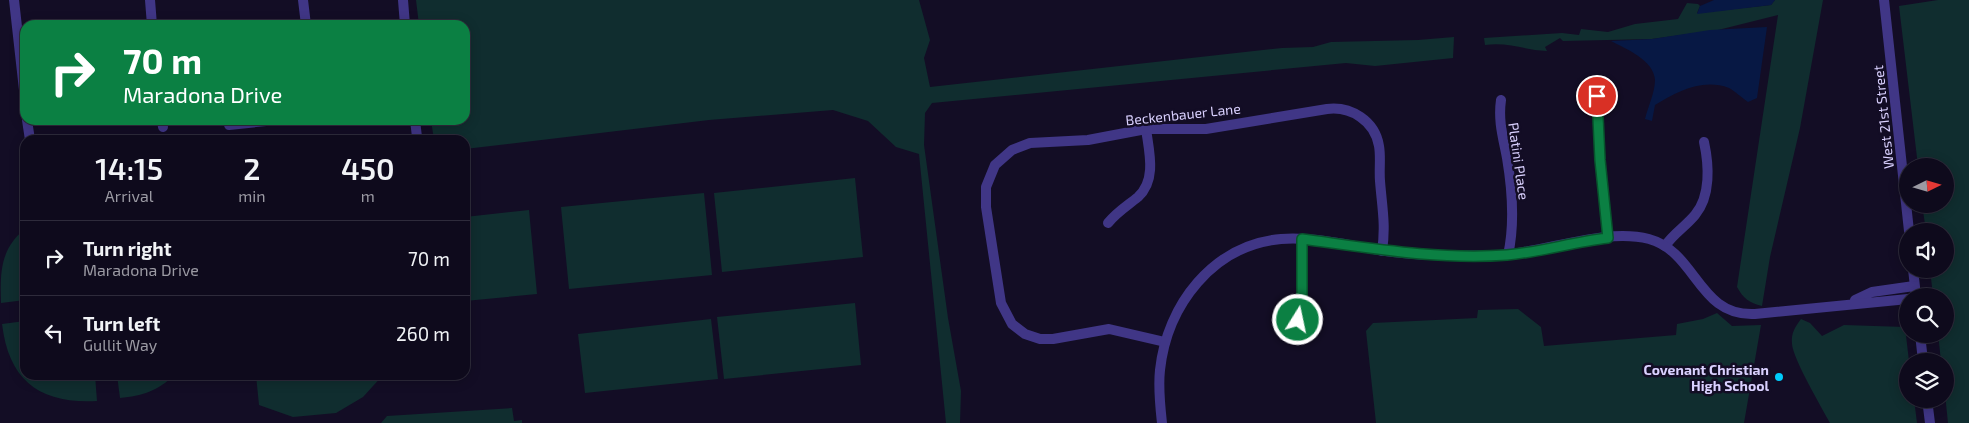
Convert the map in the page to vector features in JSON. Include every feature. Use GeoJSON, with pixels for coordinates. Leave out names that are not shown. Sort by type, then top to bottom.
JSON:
{"type":"FeatureCollection","features":[{"type":"Feature","properties":{"kind":"street"},"geometry":{"type":"LineString","coordinates":[[14,0],[20,54]]}},
{"type":"Feature","properties":{"kind":"street"},"geometry":{"type":"LineString","coordinates":[[150,0],[152,20]]}},
{"type":"Feature","properties":{"kind":"street"},"geometry":{"type":"LineString","coordinates":[[303,0],[305,20]]}},
{"type":"Feature","properties":{"kind":"street"},"geometry":{"type":"LineString","coordinates":[[403,0],[405,20]]}},
{"type":"Feature","properties":{"kind":"street","name":"West 21st Street"},"geometry":{"type":"LineString","coordinates":[[1884,0],[1908,223]]}},
{"type":"Feature","properties":{"kind":"street"},"geometry":{"type":"LineString","coordinates":[[1597,96],[1600,160],[1608,238]]}},
{"type":"Feature","properties":{"kind":"street","name":"Platini Place"},"geometry":{"type":"LineString","coordinates":[[1501,100],[1498,115],[1508,167],[1512,204],[1508,255]]}},
{"type":"Feature","properties":{"kind":"street","name":"Beckenbauer Lane"},"geometry":{"type":"LineString","coordinates":[[1165,342],[1108,329],[1053,339],[1040,339],[1025,334],[1012,324],[1001,303],[986,207],[986,187],[991,173],[1007,153],[1026,144],[1088,140],[1146,129],[1206,129],[1330,109],[1346,110],[1359,116],[1372,128],[1378,142],[1380,183],[1386,221],[1382,251]]}},
{"type":"Feature","properties":{"kind":"street"},"geometry":{"type":"LineString","coordinates":[[1108,223],[1119,210],[1142,193],[1149,180],[1150,166],[1146,129]]}},
{"type":"Feature","properties":{"kind":"street"},"geometry":{"type":"LineString","coordinates":[[1665,246],[1675,232],[1696,214],[1702,202],[1709,164],[1704,142]]}},
{"type":"Feature","properties":{"kind":"street"},"geometry":{"type":"LineString","coordinates":[[1162,423],[1159,380],[1165,342],[1184,298],[1201,277],[1217,263],[1256,244],[1272,240],[1302,239],[1421,255],[1508,255],[1608,238],[1641,237],[1665,246],[1678,257],[1714,301],[1737,313],[1756,314],[1899,299]]}},
{"type":"Feature","properties":{"kind":"street"},"geometry":{"type":"LineString","coordinates":[[1298,320],[1302,309],[1302,239]]}},
{"type":"Feature","properties":{"kind":"street"},"geometry":{"type":"LineString","coordinates":[[1849,303],[1872,292],[1899,291]]}},
{"type":"Feature","properties":{"kind":"street"},"geometry":{"type":"LineString","coordinates":[[1929,408],[1930,423]]}},
{"type":"Feature","properties":{"kind":"green space"},"geometry":{"type":"Polygon","coordinates":[[[416,0],[919,0],[930,40],[924,58],[930,87],[1282,48],[1313,47],[1331,42],[1418,40],[1454,37],[1453,58],[1375,66],[1346,63],[932,103],[925,113],[924,145],[948,318],[961,391],[960,423],[946,423],[919,154],[896,147],[868,121],[833,110],[709,120],[470,148],[470,135],[433,135],[432,125],[470,125],[470,20],[418,20],[416,0]]]}},
{"type":"Feature","properties":{"kind":"green space"},"geometry":{"type":"Polygon","coordinates":[[[1775,0],[1823,0],[1800,128],[1770,257],[1762,306],[1747,300],[1737,287],[1778,15],[1718,30],[1652,39],[1563,41],[1560,38],[1545,47],[1547,51],[1509,45],[1485,45],[1484,38],[1562,33],[1579,35],[1581,29],[1608,32],[1635,24],[1678,19],[1687,3],[1700,6],[1697,13],[1771,5],[1775,0]]]}},
{"type":"Feature","properties":{"kind":"green space"},"geometry":{"type":"Polygon","coordinates":[[[1938,0],[1969,0],[1969,423],[1948,423],[1946,408],[1954,408],[1954,353],[1940,353],[1939,343],[1954,343],[1954,288],[1932,288],[1931,278],[1954,278],[1954,223],[1925,223],[1923,213],[1954,213],[1954,158],[1917,158],[1899,6],[1938,0]]]}},
{"type":"Feature","properties":{"kind":"green space"},"geometry":{"type":"Polygon","coordinates":[[[855,178],[863,257],[722,272],[714,193],[855,178]]]}},
{"type":"Feature","properties":{"kind":"green space"},"geometry":{"type":"Polygon","coordinates":[[[704,193],[712,275],[569,289],[561,207],[704,193]]]}},
{"type":"Feature","properties":{"kind":"green space"},"geometry":{"type":"Polygon","coordinates":[[[529,210],[537,294],[470,301],[470,216],[529,210]]]}},
{"type":"Feature","properties":{"kind":"green space"},"geometry":{"type":"Polygon","coordinates":[[[20,234],[20,301],[1,303],[3,262],[6,253],[20,234]]]}},
{"type":"Feature","properties":{"kind":"green space"},"geometry":{"type":"Polygon","coordinates":[[[855,303],[861,365],[724,379],[717,317],[855,303]]]}},
{"type":"Feature","properties":{"kind":"green space"},"geometry":{"type":"Polygon","coordinates":[[[1518,309],[1541,327],[1544,346],[1676,335],[1677,324],[1703,319],[1717,313],[1732,326],[1761,325],[1744,423],[1376,423],[1366,331],[1373,323],[1477,318],[1478,310],[1518,309]]]}},
{"type":"Feature","properties":{"kind":"green space"},"geometry":{"type":"Polygon","coordinates":[[[711,319],[718,379],[585,393],[578,334],[711,319]]]}},
{"type":"Feature","properties":{"kind":"green space"},"geometry":{"type":"Polygon","coordinates":[[[1801,319],[1810,323],[1822,336],[1844,325],[1899,327],[1899,343],[1907,343],[1908,353],[1899,353],[1899,408],[1915,408],[1917,423],[1830,423],[1802,372],[1794,351],[1792,340],[1795,328],[1801,319]]]}},
{"type":"Feature","properties":{"kind":"green space"},"geometry":{"type":"Polygon","coordinates":[[[20,322],[20,375],[12,361],[6,344],[2,324],[20,322]]]}},
{"type":"Feature","properties":{"kind":"green space"},"geometry":{"type":"Polygon","coordinates":[[[26,380],[95,380],[97,401],[77,401],[60,398],[44,393],[26,380]]]}},
{"type":"Feature","properties":{"kind":"green space"},"geometry":{"type":"Polygon","coordinates":[[[118,380],[168,380],[149,392],[120,398],[118,380]]]}},
{"type":"Feature","properties":{"kind":"green space"},"geometry":{"type":"Polygon","coordinates":[[[256,380],[378,380],[363,397],[336,413],[293,417],[259,405],[256,380]]]}},
{"type":"Feature","properties":{"kind":"green space"},"geometry":{"type":"Polygon","coordinates":[[[512,408],[514,421],[522,420],[522,423],[381,423],[387,416],[512,408]]]}},
{"type":"Feature","properties":{"kind":"water"},"geometry":{"type":"Polygon","coordinates":[[[1714,0],[1775,0],[1771,5],[1697,14],[1700,6],[1714,0]]]}},
{"type":"Feature","properties":{"kind":"water"},"geometry":{"type":"Polygon","coordinates":[[[1767,27],[1757,98],[1748,102],[1729,88],[1719,85],[1690,88],[1672,95],[1655,105],[1652,121],[1645,119],[1655,80],[1650,67],[1638,56],[1611,41],[1652,39],[1710,30],[1767,27]]]}},
{"type":"Feature","properties":{"kind":"place","name":"Covenant Christian High School"},"geometry":{"type":"Point","coordinates":[1779,377]}},
{"type":"Feature","properties":{"kind":"route"},"geometry":{"type":"LineString","coordinates":[[1298,320],[1302,309],[1303,296],[1301,275],[1302,239],[1404,254],[1508,255],[1608,238],[1600,160],[1597,96]]}}]}
